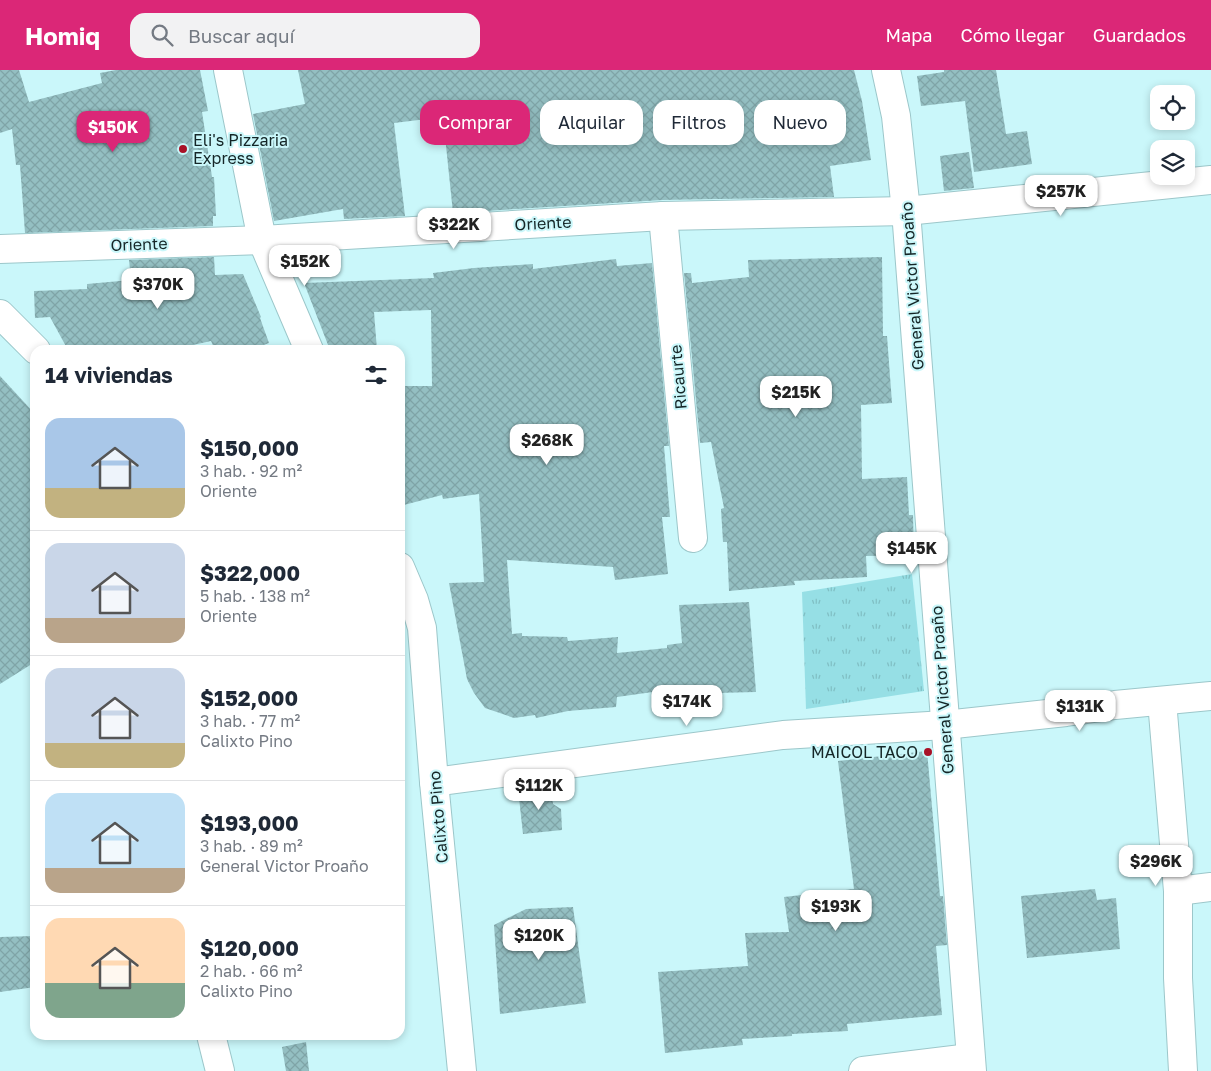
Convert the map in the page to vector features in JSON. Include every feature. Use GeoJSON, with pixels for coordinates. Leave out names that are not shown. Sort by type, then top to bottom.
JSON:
{"type":"FeatureCollection","features":[{"type":"Feature","properties":{"kind":"street"},"geometry":{"type":"LineString","coordinates":[[228,70],[262,240],[307,345]]}},
{"type":"Feature","properties":{"kind":"street","name":"General Victor Proaño"},"geometry":{"type":"LineString","coordinates":[[886,70],[896,116],[906,211],[971,1064]]}},
{"type":"Feature","properties":{"kind":"street","name":"Oriente"},"geometry":{"type":"LineString","coordinates":[[0,249],[262,240],[663,216],[906,211],[1211,180]]}},
{"type":"Feature","properties":{"kind":"street","name":"Ricaurte"},"geometry":{"type":"LineString","coordinates":[[663,216],[693,538]]}},
{"type":"Feature","properties":{"kind":"street"},"geometry":{"type":"LineString","coordinates":[[0,314],[31,345]]}},
{"type":"Feature","properties":{"kind":"street","name":"Calixto Pino"},"geometry":{"type":"LineString","coordinates":[[405,579],[414,600],[422,628],[434,782],[462,1071]]}},
{"type":"Feature","properties":{"kind":"street"},"geometry":{"type":"LineString","coordinates":[[434,782],[783,735],[945,725],[1211,696]]}},
{"type":"Feature","properties":{"kind":"street"},"geometry":{"type":"LineString","coordinates":[[1162,701],[1178,891],[1178,978],[1183,1071]]}},
{"type":"Feature","properties":{"kind":"street"},"geometry":{"type":"LineString","coordinates":[[1178,891],[1211,888]]}},
{"type":"Feature","properties":{"kind":"street"},"geometry":{"type":"LineString","coordinates":[[212,1040],[220,1071]]}},
{"type":"Feature","properties":{"kind":"street"},"geometry":{"type":"LineString","coordinates":[[863,1071],[971,1064]]}},
{"type":"Feature","properties":{"kind":"green space"},"geometry":{"type":"Polygon","coordinates":[[[912,574],[924,691],[806,709],[802,592],[912,574]]]}},
{"type":"Feature","properties":{"kind":"building"},"geometry":{"type":"Polygon","coordinates":[[[0,70],[19,70],[29,102],[102,83],[100,73],[116,70],[200,70],[208,111],[202,112],[212,177],[214,177],[216,216],[213,216],[213,226],[25,233],[20,165],[16,165],[12,129],[0,133],[0,70]]]}},
{"type":"Feature","properties":{"kind":"building"},"geometry":{"type":"Polygon","coordinates":[[[298,70],[854,70],[862,101],[871,160],[830,166],[834,197],[663,200],[453,213],[446,145],[530,145],[530,100],[420,100],[420,120],[394,123],[405,216],[344,219],[343,209],[274,221],[253,114],[305,104],[298,70]]]}},
{"type":"Feature","properties":{"kind":"building"},"geometry":{"type":"Polygon","coordinates":[[[944,70],[996,70],[1006,134],[1027,131],[1032,164],[974,172],[965,101],[921,106],[917,76],[944,72],[944,70]]]}},
{"type":"Feature","properties":{"kind":"building"},"geometry":{"type":"Polygon","coordinates":[[[969,152],[974,188],[944,191],[940,156],[969,152]]]}},
{"type":"Feature","properties":{"kind":"building"},"geometry":{"type":"Polygon","coordinates":[[[214,257],[215,275],[243,274],[261,317],[269,343],[264,345],[213,345],[211,341],[193,345],[65,345],[50,317],[35,318],[34,291],[87,289],[87,284],[131,280],[129,260],[214,257]]]}},
{"type":"Feature","properties":{"kind":"building"},"geometry":{"type":"Polygon","coordinates":[[[882,257],[883,336],[887,336],[892,403],[861,405],[862,479],[907,477],[909,515],[913,515],[914,555],[866,556],[867,577],[794,581],[795,585],[729,591],[727,542],[723,542],[721,509],[724,508],[711,442],[700,443],[684,273],[691,273],[692,283],[749,277],[748,260],[882,257]]]}},
{"type":"Feature","properties":{"kind":"building"},"geometry":{"type":"Polygon","coordinates":[[[616,259],[617,266],[652,263],[669,446],[664,446],[670,517],[662,517],[668,574],[615,580],[613,567],[507,560],[512,634],[522,633],[522,636],[567,637],[568,641],[618,637],[617,653],[667,648],[667,645],[682,643],[679,605],[749,602],[756,692],[660,691],[617,697],[616,707],[568,711],[536,718],[535,715],[514,718],[485,708],[474,693],[467,679],[449,583],[484,582],[479,494],[443,499],[442,495],[405,505],[405,386],[432,386],[431,310],[374,312],[377,345],[328,345],[304,283],[434,278],[433,273],[533,264],[533,269],[616,259]]]}},
{"type":"Feature","properties":{"kind":"building"},"geometry":{"type":"Polygon","coordinates":[[[0,376],[30,409],[30,665],[0,684],[0,376]]]}},
{"type":"Feature","properties":{"kind":"building"},"geometry":{"type":"Polygon","coordinates":[[[927,751],[940,896],[943,896],[947,945],[936,946],[942,1015],[847,1024],[848,1031],[742,1039],[743,1045],[665,1053],[658,972],[748,966],[745,933],[789,932],[784,897],[854,889],[838,761],[927,751]]]}},
{"type":"Feature","properties":{"kind":"building"},"geometry":{"type":"Polygon","coordinates":[[[518,789],[551,789],[553,804],[561,809],[562,830],[523,834],[518,789]]]}},
{"type":"Feature","properties":{"kind":"building"},"geometry":{"type":"Polygon","coordinates":[[[1095,889],[1097,900],[1116,898],[1120,949],[1027,958],[1021,896],[1095,889]]]}},
{"type":"Feature","properties":{"kind":"building"},"geometry":{"type":"Polygon","coordinates":[[[573,907],[586,1003],[500,1014],[494,925],[526,909],[573,907]]]}},
{"type":"Feature","properties":{"kind":"building"},"geometry":{"type":"Polygon","coordinates":[[[30,936],[30,988],[0,992],[0,937],[30,936]]]}},
{"type":"Feature","properties":{"kind":"building"},"geometry":{"type":"Polygon","coordinates":[[[306,1042],[309,1071],[286,1071],[282,1047],[306,1042]]]}},
{"type":"Feature","properties":{"kind":"place","name":"Eli's Pizzaria Express"},"geometry":{"type":"Point","coordinates":[183,149]}},
{"type":"Feature","properties":{"kind":"place","name":"MAICOL TACO"},"geometry":{"type":"Point","coordinates":[928,752]}}]}
